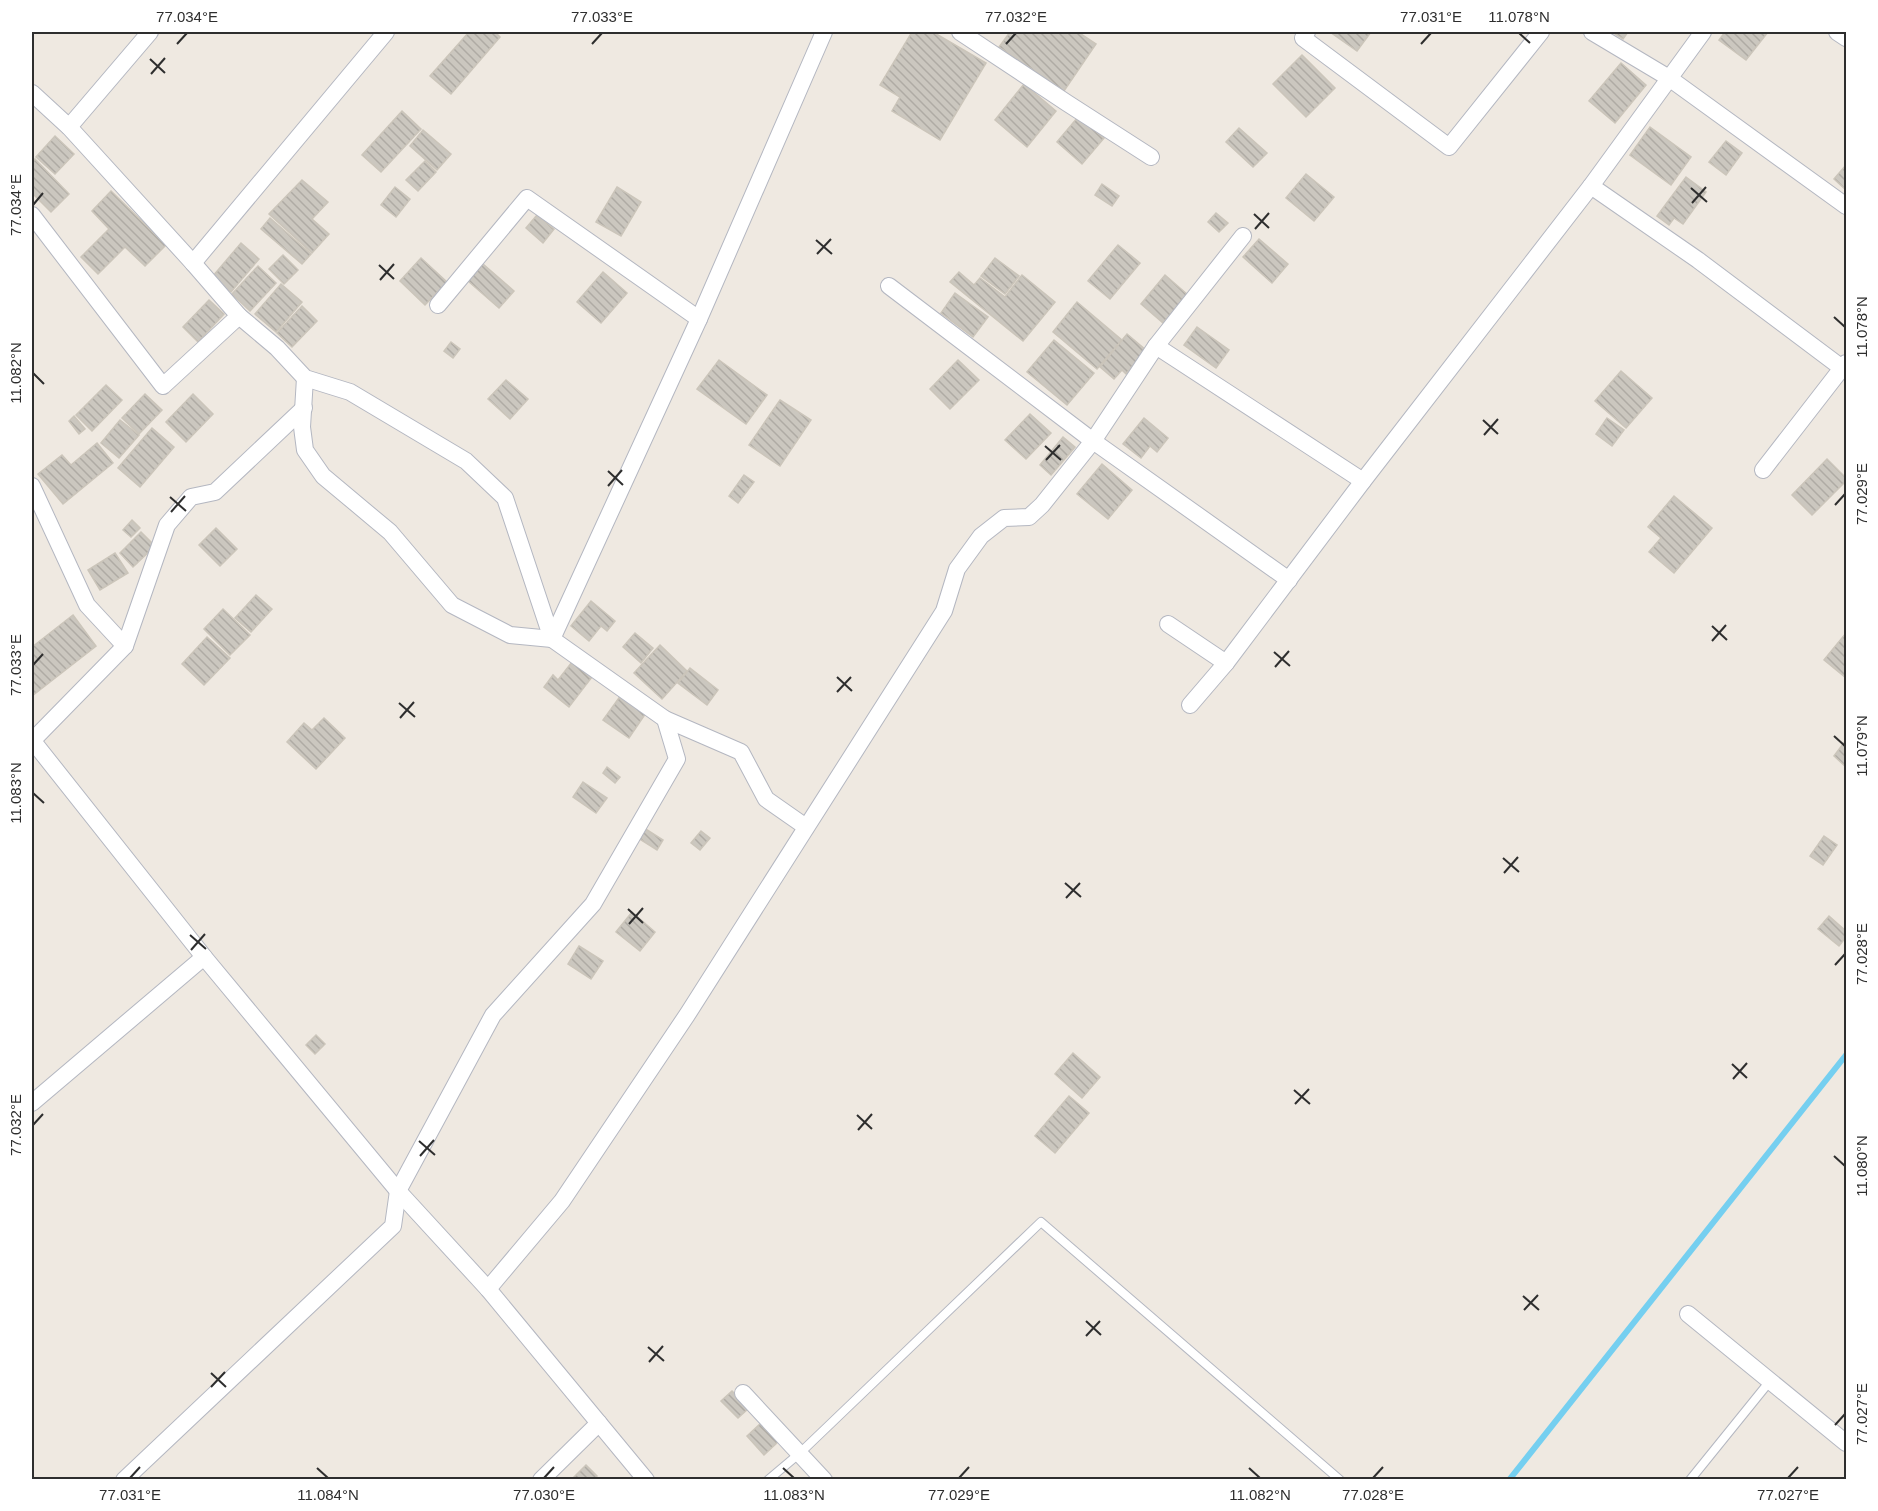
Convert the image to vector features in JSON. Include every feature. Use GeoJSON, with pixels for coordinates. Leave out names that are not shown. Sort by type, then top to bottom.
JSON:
{"type":"FeatureCollection","features":[{"type":"Feature","properties":{"kind":"street"},"geometry":{"type":"LineString","coordinates":[[69,127],[150,32]]}},
{"type":"Feature","properties":{"kind":"street"},"geometry":{"type":"LineString","coordinates":[[193,263],[386,32]]}},
{"type":"Feature","properties":{"kind":"street"},"geometry":{"type":"LineString","coordinates":[[552,639],[699,319],[824,32]]}},
{"type":"Feature","properties":{"kind":"street"},"geometry":{"type":"LineString","coordinates":[[960,32],[981,37],[1067,103],[1151,157]]}},
{"type":"Feature","properties":{"kind":"street"},"geometry":{"type":"LineString","coordinates":[[1307,32],[1303,38],[1449,147],[1540,32]]}},
{"type":"Feature","properties":{"kind":"street"},"geometry":{"type":"LineString","coordinates":[[1592,32],[1669,78],[1846,206]]}},
{"type":"Feature","properties":{"kind":"street"},"geometry":{"type":"LineString","coordinates":[[1190,705],[1226,663],[1363,481],[1592,186],[1703,32]]}},
{"type":"Feature","properties":{"kind":"street"},"geometry":{"type":"LineString","coordinates":[[1837,32],[1846,38]]}},
{"type":"Feature","properties":{"kind":"street"},"geometry":{"type":"LineString","coordinates":[[32,93],[69,127],[239,316],[277,348],[305,378],[350,392],[466,461],[505,498],[552,639]]}},
{"type":"Feature","properties":{"kind":"street"},"geometry":{"type":"LineString","coordinates":[[1592,186],[1844,365],[1763,470]]}},
{"type":"Feature","properties":{"kind":"street"},"geometry":{"type":"LineString","coordinates":[[438,305],[527,198],[699,319]]}},
{"type":"Feature","properties":{"kind":"street"},"geometry":{"type":"LineString","coordinates":[[32,214],[163,386],[239,316]]}},
{"type":"Feature","properties":{"kind":"street"},"geometry":{"type":"LineString","coordinates":[[488,1289],[562,1200],[687,1015],[944,611],[957,569],[981,536],[1004,518],[1029,517],[1042,505],[1093,441],[1156,346],[1243,236]]}},
{"type":"Feature","properties":{"kind":"street"},"geometry":{"type":"LineString","coordinates":[[889,286],[1093,441],[1288,580]]}},
{"type":"Feature","properties":{"kind":"street"},"geometry":{"type":"LineString","coordinates":[[1156,346],[1363,481]]}},
{"type":"Feature","properties":{"kind":"street"},"geometry":{"type":"LineString","coordinates":[[305,378],[302,427],[305,450],[323,476],[390,532],[452,605],[510,636],[552,639],[665,719],[741,752],[766,799],[806,827]]}},
{"type":"Feature","properties":{"kind":"street"},"geometry":{"type":"LineString","coordinates":[[304,408],[215,492],[191,497],[167,525],[125,646],[32,741],[204,957],[398,1191],[488,1289],[646,1479]]}},
{"type":"Feature","properties":{"kind":"street"},"geometry":{"type":"LineString","coordinates":[[32,486],[87,605],[125,646]]}},
{"type":"Feature","properties":{"kind":"street"},"geometry":{"type":"LineString","coordinates":[[1168,624],[1226,663]]}},
{"type":"Feature","properties":{"kind":"street"},"geometry":{"type":"LineString","coordinates":[[124,1479],[393,1226],[398,1191],[493,1015],[593,904],[677,759],[665,719]]}},
{"type":"Feature","properties":{"kind":"street"},"geometry":{"type":"LineString","coordinates":[[32,1103],[204,957]]}},
{"type":"Feature","properties":{"kind":"street"},"geometry":{"type":"LineString","coordinates":[[1688,1314],[1846,1443]]}},
{"type":"Feature","properties":{"kind":"street"},"geometry":{"type":"LineString","coordinates":[[743,1393],[824,1479]]}},
{"type":"Feature","properties":{"kind":"street"},"geometry":{"type":"LineString","coordinates":[[541,1479],[599,1423]]}},
{"type":"Feature","properties":{"kind":"lane"},"geometry":{"type":"LineString","coordinates":[[768,1479],[800,1453],[1041,1222],[1340,1479]]}},
{"type":"Feature","properties":{"kind":"lane"},"geometry":{"type":"LineString","coordinates":[[1690,1479],[1770,1381]]}},
{"type":"Feature","properties":{"kind":"building"},"geometry":{"type":"Polygon","coordinates":[[[469,32],[495,32],[500,37],[451,94],[430,76],[469,32]]]}},
{"type":"Feature","properties":{"kind":"building"},"geometry":{"type":"Polygon","coordinates":[[[912,32],[933,32],[986,63],[940,140],[892,111],[900,97],[880,85],[912,32]]]}},
{"type":"Feature","properties":{"kind":"building"},"geometry":{"type":"Polygon","coordinates":[[[1010,32],[1078,32],[1096,44],[1064,91],[999,47],[1010,32]]]}},
{"type":"Feature","properties":{"kind":"building"},"geometry":{"type":"Polygon","coordinates":[[[1330,32],[1371,32],[1357,51],[1330,32]]]}},
{"type":"Feature","properties":{"kind":"building"},"geometry":{"type":"Polygon","coordinates":[[[1612,32],[1628,32],[1623,39],[1612,32]]]}},
{"type":"Feature","properties":{"kind":"building"},"geometry":{"type":"Polygon","coordinates":[[[1725,32],[1768,32],[1746,60],[1719,40],[1725,32]]]}},
{"type":"Feature","properties":{"kind":"building"},"geometry":{"type":"Polygon","coordinates":[[[1302,55],[1335,88],[1306,117],[1273,84],[1302,55]]]}},
{"type":"Feature","properties":{"kind":"building"},"geometry":{"type":"Polygon","coordinates":[[[1621,63],[1646,85],[1615,123],[1589,101],[1621,63]]]}},
{"type":"Feature","properties":{"kind":"building"},"geometry":{"type":"Polygon","coordinates":[[[1024,84],[1056,111],[1027,147],[995,120],[1024,84]]]}},
{"type":"Feature","properties":{"kind":"building"},"geometry":{"type":"Polygon","coordinates":[[[402,111],[421,129],[381,172],[362,155],[402,111]]]}},
{"type":"Feature","properties":{"kind":"building"},"geometry":{"type":"Polygon","coordinates":[[[1078,117],[1104,138],[1082,164],[1057,142],[1078,117]]]}},
{"type":"Feature","properties":{"kind":"building"},"geometry":{"type":"Polygon","coordinates":[[[1650,127],[1691,157],[1671,185],[1630,155],[1650,127]]]}},
{"type":"Feature","properties":{"kind":"building"},"geometry":{"type":"Polygon","coordinates":[[[1239,128],[1267,153],[1253,167],[1226,142],[1239,128]]]}},
{"type":"Feature","properties":{"kind":"building"},"geometry":{"type":"Polygon","coordinates":[[[423,130],[451,154],[437,170],[410,146],[423,130]]]}},
{"type":"Feature","properties":{"kind":"building"},"geometry":{"type":"Polygon","coordinates":[[[55,136],[74,154],[55,174],[36,157],[55,136]]]}},
{"type":"Feature","properties":{"kind":"building"},"geometry":{"type":"Polygon","coordinates":[[[1726,141],[1742,153],[1726,175],[1709,162],[1726,141]]]}},
{"type":"Feature","properties":{"kind":"building"},"geometry":{"type":"Polygon","coordinates":[[[35,159],[69,194],[51,212],[32,193],[32,163],[35,159]]]}},
{"type":"Feature","properties":{"kind":"building"},"geometry":{"type":"Polygon","coordinates":[[[425,161],[436,172],[418,191],[406,180],[425,161]]]}},
{"type":"Feature","properties":{"kind":"building"},"geometry":{"type":"Polygon","coordinates":[[[1846,165],[1846,190],[1834,179],[1846,165]]]}},
{"type":"Feature","properties":{"kind":"building"},"geometry":{"type":"Polygon","coordinates":[[[1306,174],[1334,197],[1314,221],[1286,198],[1306,174]]]}},
{"type":"Feature","properties":{"kind":"building"},"geometry":{"type":"Polygon","coordinates":[[[1686,177],[1706,192],[1683,224],[1674,218],[1669,225],[1657,216],[1686,177]]]}},
{"type":"Feature","properties":{"kind":"building"},"geometry":{"type":"Polygon","coordinates":[[[302,180],[328,202],[312,219],[329,234],[312,253],[269,214],[302,180]]]}},
{"type":"Feature","properties":{"kind":"building"},"geometry":{"type":"Polygon","coordinates":[[[1102,184],[1119,196],[1112,206],[1095,195],[1102,184]]]}},
{"type":"Feature","properties":{"kind":"building"},"geometry":{"type":"Polygon","coordinates":[[[395,187],[410,199],[396,217],[381,205],[395,187]]]}},
{"type":"Feature","properties":{"kind":"building"},"geometry":{"type":"Polygon","coordinates":[[[617,187],[641,202],[621,236],[596,222],[617,187]]]}},
{"type":"Feature","properties":{"kind":"building"},"geometry":{"type":"Polygon","coordinates":[[[111,191],[166,245],[145,266],[125,247],[98,274],[81,257],[109,229],[92,211],[111,191]]]}},
{"type":"Feature","properties":{"kind":"building"},"geometry":{"type":"Polygon","coordinates":[[[1216,213],[1228,223],[1219,232],[1208,222],[1216,213]]]}},
{"type":"Feature","properties":{"kind":"building"},"geometry":{"type":"Polygon","coordinates":[[[537,215],[554,229],[543,243],[526,228],[537,215]]]}},
{"type":"Feature","properties":{"kind":"building"},"geometry":{"type":"Polygon","coordinates":[[[270,218],[311,254],[302,264],[261,229],[270,218]]]}},
{"type":"Feature","properties":{"kind":"building"},"geometry":{"type":"Polygon","coordinates":[[[1259,239],[1288,264],[1272,283],[1243,257],[1259,239]]]}},
{"type":"Feature","properties":{"kind":"building"},"geometry":{"type":"Polygon","coordinates":[[[241,243],[259,259],[231,292],[213,276],[241,243]]]}},
{"type":"Feature","properties":{"kind":"building"},"geometry":{"type":"Polygon","coordinates":[[[1118,245],[1140,263],[1110,299],[1088,281],[1118,245]]]}},
{"type":"Feature","properties":{"kind":"building"},"geometry":{"type":"Polygon","coordinates":[[[283,255],[298,270],[284,284],[269,269],[283,255]]]}},
{"type":"Feature","properties":{"kind":"building"},"geometry":{"type":"Polygon","coordinates":[[[421,258],[447,282],[425,305],[400,281],[421,258]]]}},
{"type":"Feature","properties":{"kind":"building"},"geometry":{"type":"Polygon","coordinates":[[[995,258],[1019,276],[1005,294],[981,276],[995,258]]]}},
{"type":"Feature","properties":{"kind":"building"},"geometry":{"type":"Polygon","coordinates":[[[483,264],[514,291],[499,308],[468,281],[483,264]]]}},
{"type":"Feature","properties":{"kind":"building"},"geometry":{"type":"Polygon","coordinates":[[[258,266],[276,283],[250,311],[232,294],[258,266]]]}},
{"type":"Feature","properties":{"kind":"building"},"geometry":{"type":"Polygon","coordinates":[[[603,272],[627,293],[601,323],[577,302],[603,272]]]}},
{"type":"Feature","properties":{"kind":"building"},"geometry":{"type":"Polygon","coordinates":[[[959,272],[974,285],[980,278],[1005,297],[1022,275],[1055,302],[1023,341],[950,282],[959,272]]]}},
{"type":"Feature","properties":{"kind":"building"},"geometry":{"type":"Polygon","coordinates":[[[1165,275],[1188,295],[1163,323],[1141,304],[1165,275]]]}},
{"type":"Feature","properties":{"kind":"building"},"geometry":{"type":"Polygon","coordinates":[[[281,284],[302,302],[276,332],[255,314],[281,284]]]}},
{"type":"Feature","properties":{"kind":"building"},"geometry":{"type":"Polygon","coordinates":[[[955,293],[988,317],[973,337],[941,313],[955,293]]]}},
{"type":"Feature","properties":{"kind":"building"},"geometry":{"type":"Polygon","coordinates":[[[209,300],[224,314],[198,342],[183,327],[209,300]]]}},
{"type":"Feature","properties":{"kind":"building"},"geometry":{"type":"Polygon","coordinates":[[[1077,302],[1122,340],[1097,369],[1053,332],[1077,302]]]}},
{"type":"Feature","properties":{"kind":"building"},"geometry":{"type":"Polygon","coordinates":[[[302,306],[317,321],[292,347],[277,333],[302,306]]]}},
{"type":"Feature","properties":{"kind":"building"},"geometry":{"type":"Polygon","coordinates":[[[1197,327],[1229,350],[1216,368],[1184,345],[1197,327]]]}},
{"type":"Feature","properties":{"kind":"building"},"geometry":{"type":"Polygon","coordinates":[[[1127,334],[1146,350],[1126,374],[1122,370],[1114,379],[1100,367],[1127,334]]]}},
{"type":"Feature","properties":{"kind":"building"},"geometry":{"type":"Polygon","coordinates":[[[1054,340],[1094,373],[1067,405],[1027,372],[1054,340]]]}},
{"type":"Feature","properties":{"kind":"building"},"geometry":{"type":"Polygon","coordinates":[[[451,342],[460,349],[453,358],[444,351],[451,342]]]}},
{"type":"Feature","properties":{"kind":"building"},"geometry":{"type":"Polygon","coordinates":[[[719,360],[767,395],[746,424],[697,389],[719,360]]]}},
{"type":"Feature","properties":{"kind":"building"},"geometry":{"type":"Polygon","coordinates":[[[958,360],[979,380],[950,409],[930,389],[958,360]]]}},
{"type":"Feature","properties":{"kind":"building"},"geometry":{"type":"Polygon","coordinates":[[[1621,371],[1652,398],[1626,428],[1595,401],[1621,371]]]}},
{"type":"Feature","properties":{"kind":"building"},"geometry":{"type":"Polygon","coordinates":[[[506,380],[528,399],[510,419],[488,399],[506,380]]]}},
{"type":"Feature","properties":{"kind":"building"},"geometry":{"type":"Polygon","coordinates":[[[106,385],[122,400],[92,431],[76,415],[106,385]]]}},
{"type":"Feature","properties":{"kind":"building"},"geometry":{"type":"Polygon","coordinates":[[[145,394],[162,410],[139,434],[122,418],[145,394]]]}},
{"type":"Feature","properties":{"kind":"building"},"geometry":{"type":"Polygon","coordinates":[[[193,394],[213,414],[186,442],[166,422],[193,394]]]}},
{"type":"Feature","properties":{"kind":"building"},"geometry":{"type":"Polygon","coordinates":[[[780,400],[811,420],[780,466],[749,445],[780,400]]]}},
{"type":"Feature","properties":{"kind":"building"},"geometry":{"type":"Polygon","coordinates":[[[1030,414],[1051,433],[1026,459],[1005,440],[1030,414]]]}},
{"type":"Feature","properties":{"kind":"building"},"geometry":{"type":"Polygon","coordinates":[[[74,416],[85,429],[79,434],[69,421],[74,416]]]}},
{"type":"Feature","properties":{"kind":"building"},"geometry":{"type":"Polygon","coordinates":[[[1144,418],[1168,438],[1157,452],[1150,446],[1141,458],[1123,444],[1144,418]]]}},
{"type":"Feature","properties":{"kind":"building"},"geometry":{"type":"Polygon","coordinates":[[[1607,418],[1624,430],[1612,446],[1596,434],[1607,418]]]}},
{"type":"Feature","properties":{"kind":"building"},"geometry":{"type":"Polygon","coordinates":[[[120,420],[139,435],[119,458],[101,443],[120,420]]]}},
{"type":"Feature","properties":{"kind":"building"},"geometry":{"type":"Polygon","coordinates":[[[152,428],[174,447],[140,487],[118,468],[152,428]]]}},
{"type":"Feature","properties":{"kind":"building"},"geometry":{"type":"Polygon","coordinates":[[[1063,437],[1075,447],[1051,475],[1040,465],[1063,437]]]}},
{"type":"Feature","properties":{"kind":"building"},"geometry":{"type":"Polygon","coordinates":[[[97,443],[113,463],[63,504],[38,474],[62,455],[71,465],[97,443]]]}},
{"type":"Feature","properties":{"kind":"building"},"geometry":{"type":"Polygon","coordinates":[[[1827,459],[1846,478],[1846,481],[1812,515],[1792,495],[1827,459]]]}},
{"type":"Feature","properties":{"kind":"building"},"geometry":{"type":"Polygon","coordinates":[[[1102,464],[1132,490],[1108,519],[1077,494],[1102,464]]]}},
{"type":"Feature","properties":{"kind":"building"},"geometry":{"type":"Polygon","coordinates":[[[744,475],[754,482],[738,503],[729,496],[744,475]]]}},
{"type":"Feature","properties":{"kind":"building"},"geometry":{"type":"Polygon","coordinates":[[[1674,496],[1712,528],[1674,573],[1649,552],[1661,538],[1648,527],[1674,496]]]}},
{"type":"Feature","properties":{"kind":"building"},"geometry":{"type":"Polygon","coordinates":[[[132,520],[140,528],[131,537],[123,530],[132,520]]]}},
{"type":"Feature","properties":{"kind":"building"},"geometry":{"type":"Polygon","coordinates":[[[216,528],[237,549],[220,566],[199,545],[216,528]]]}},
{"type":"Feature","properties":{"kind":"building"},"geometry":{"type":"Polygon","coordinates":[[[141,532],[155,546],[133,567],[120,553],[141,532]]]}},
{"type":"Feature","properties":{"kind":"building"},"geometry":{"type":"Polygon","coordinates":[[[115,553],[128,573],[100,590],[88,570],[115,553]]]}},
{"type":"Feature","properties":{"kind":"building"},"geometry":{"type":"Polygon","coordinates":[[[256,595],[272,609],[251,632],[235,618],[256,595]]]}},
{"type":"Feature","properties":{"kind":"building"},"geometry":{"type":"Polygon","coordinates":[[[591,601],[615,621],[607,631],[601,626],[589,641],[571,626],[591,601]]]}},
{"type":"Feature","properties":{"kind":"building"},"geometry":{"type":"Polygon","coordinates":[[[223,609],[250,635],[230,655],[204,629],[223,609]]]}},
{"type":"Feature","properties":{"kind":"building"},"geometry":{"type":"Polygon","coordinates":[[[73,615],[96,646],[32,696],[32,647],[73,615]]]}},
{"type":"Feature","properties":{"kind":"building"},"geometry":{"type":"Polygon","coordinates":[[[635,633],[653,648],[641,663],[623,647],[635,633]]]}},
{"type":"Feature","properties":{"kind":"building"},"geometry":{"type":"Polygon","coordinates":[[[1846,633],[1846,678],[1824,660],[1846,633]]]}},
{"type":"Feature","properties":{"kind":"building"},"geometry":{"type":"Polygon","coordinates":[[[207,637],[230,658],[204,685],[182,664],[207,637]]]}},
{"type":"Feature","properties":{"kind":"building"},"geometry":{"type":"Polygon","coordinates":[[[660,645],[687,671],[662,699],[634,673],[660,645]]]}},
{"type":"Feature","properties":{"kind":"building"},"geometry":{"type":"Polygon","coordinates":[[[572,662],[592,677],[569,707],[544,687],[553,675],[558,680],[572,662]]]}},
{"type":"Feature","properties":{"kind":"building"},"geometry":{"type":"Polygon","coordinates":[[[690,668],[718,690],[707,705],[678,683],[690,668]]]}},
{"type":"Feature","properties":{"kind":"building"},"geometry":{"type":"Polygon","coordinates":[[[621,695],[646,713],[629,738],[603,720],[621,695]]]}},
{"type":"Feature","properties":{"kind":"building"},"geometry":{"type":"Polygon","coordinates":[[[324,718],[345,738],[316,769],[287,742],[304,723],[312,730],[324,718]]]}},
{"type":"Feature","properties":{"kind":"building"},"geometry":{"type":"Polygon","coordinates":[[[1846,740],[1846,767],[1834,756],[1846,740]]]}},
{"type":"Feature","properties":{"kind":"building"},"geometry":{"type":"Polygon","coordinates":[[[607,767],[620,777],[615,783],[603,773],[607,767]]]}},
{"type":"Feature","properties":{"kind":"building"},"geometry":{"type":"Polygon","coordinates":[[[583,782],[607,798],[596,813],[573,797],[583,782]]]}},
{"type":"Feature","properties":{"kind":"building"},"geometry":{"type":"Polygon","coordinates":[[[644,828],[663,840],[657,850],[638,838],[644,828]]]}},
{"type":"Feature","properties":{"kind":"building"},"geometry":{"type":"Polygon","coordinates":[[[701,831],[710,838],[700,850],[691,843],[701,831]]]}},
{"type":"Feature","properties":{"kind":"building"},"geometry":{"type":"Polygon","coordinates":[[[1824,836],[1837,845],[1823,865],[1810,856],[1824,836]]]}},
{"type":"Feature","properties":{"kind":"building"},"geometry":{"type":"Polygon","coordinates":[[[632,912],[655,932],[640,951],[616,932],[632,912]]]}},
{"type":"Feature","properties":{"kind":"building"},"geometry":{"type":"Polygon","coordinates":[[[1829,916],[1846,931],[1846,937],[1839,946],[1818,929],[1829,916]]]}},
{"type":"Feature","properties":{"kind":"building"},"geometry":{"type":"Polygon","coordinates":[[[579,946],[603,961],[591,979],[568,964],[579,946]]]}},
{"type":"Feature","properties":{"kind":"building"},"geometry":{"type":"Polygon","coordinates":[[[316,1035],[325,1044],[315,1054],[306,1045],[316,1035]]]}},
{"type":"Feature","properties":{"kind":"building"},"geometry":{"type":"Polygon","coordinates":[[[1073,1053],[1100,1077],[1082,1098],[1055,1074],[1073,1053]]]}},
{"type":"Feature","properties":{"kind":"building"},"geometry":{"type":"Polygon","coordinates":[[[1069,1096],[1089,1113],[1055,1153],[1035,1136],[1069,1096]]]}},
{"type":"Feature","properties":{"kind":"building"},"geometry":{"type":"Polygon","coordinates":[[[732,1391],[749,1408],[738,1418],[721,1401],[732,1391]]]}},
{"type":"Feature","properties":{"kind":"building"},"geometry":{"type":"Polygon","coordinates":[[[762,1422],[779,1441],[764,1455],[747,1436],[762,1422]]]}},
{"type":"Feature","properties":{"kind":"building"},"geometry":{"type":"Polygon","coordinates":[[[586,1465],[597,1476],[593,1480],[571,1480],[586,1465]]]}},
{"type":"Feature","properties":{"kind":"waterway"},"geometry":{"type":"LineString","coordinates":[[1509,1480],[1846,1055]]}}]}
